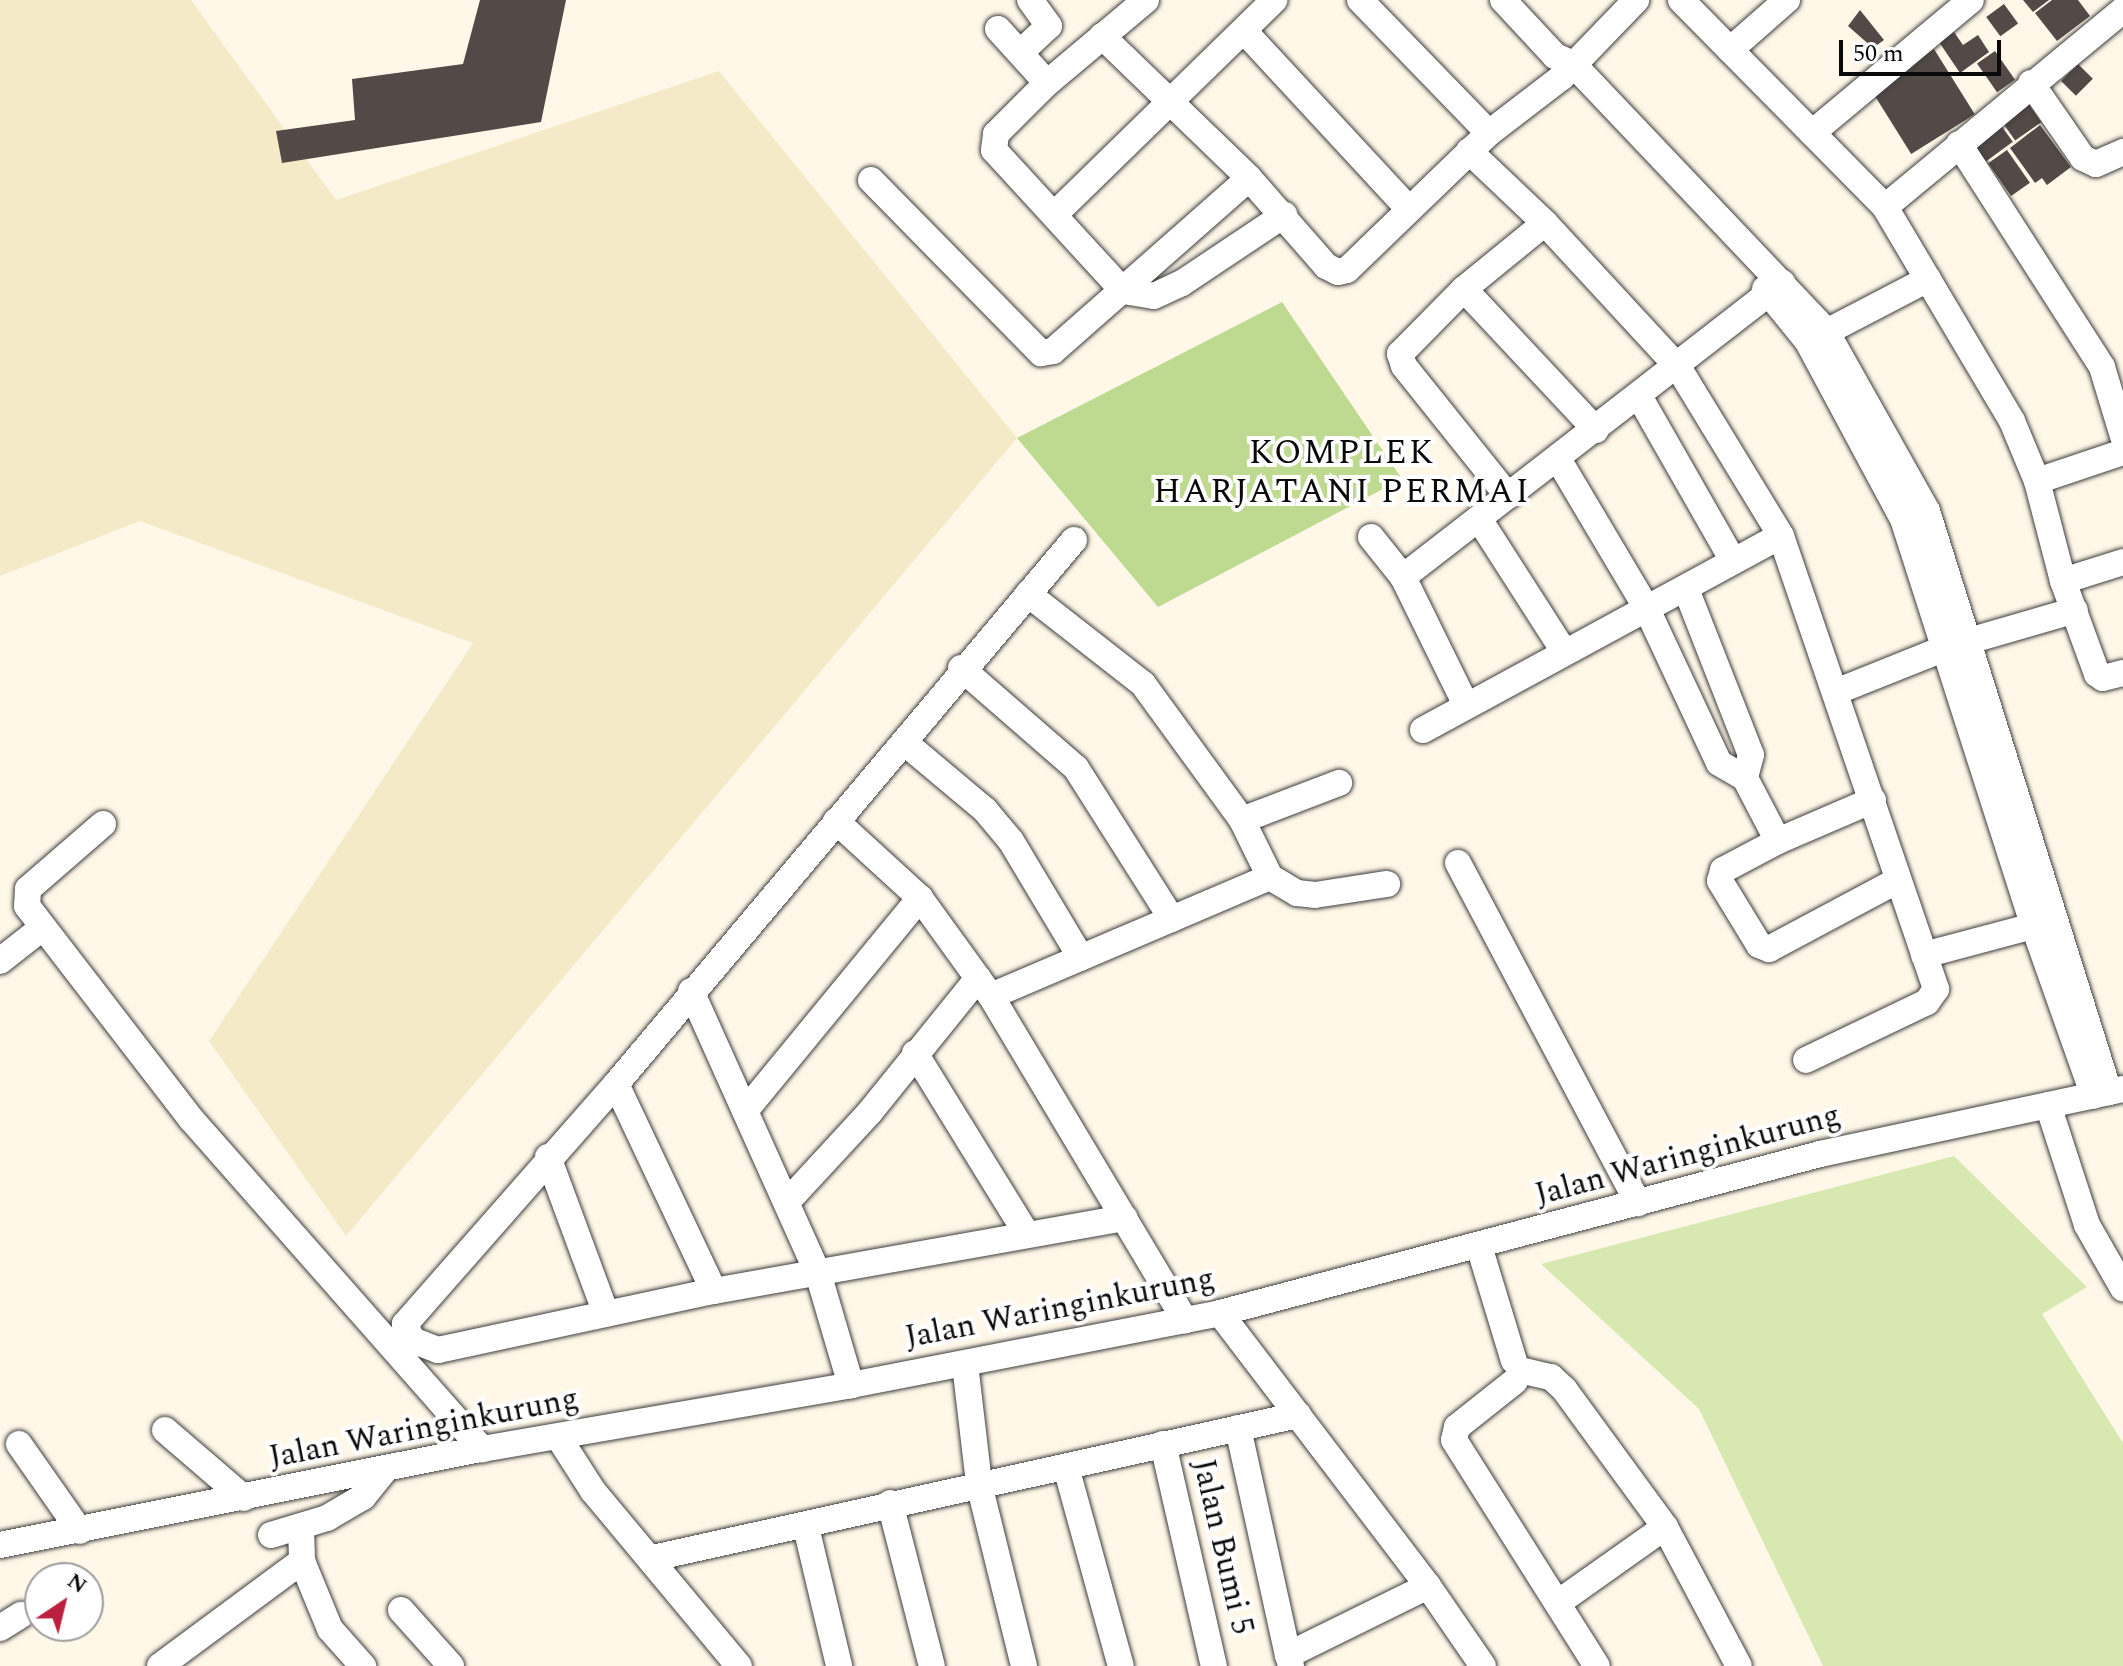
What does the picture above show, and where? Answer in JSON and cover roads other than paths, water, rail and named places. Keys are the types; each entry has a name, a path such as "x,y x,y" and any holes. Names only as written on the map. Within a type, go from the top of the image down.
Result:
{"street":[{"path":"1021,52 1049,26 1030,0"},
{"path":"1146,0 1047,83 992,142 994,150 1056,213 1123,291 1154,296 1182,283 1284,215"},
{"path":"1056,213 1245,32 1274,0"},
{"path":"1360,0 1489,133"},
{"path":"1503,0 1817,336 1927,511 1957,644 2044,924 2109,1092"},
{"path":"1102,36 1249,178 1326,266 1338,272 1347,270 1469,151 1636,0"},
{"path":"1681,0 1885,207 2012,421 2037,481 2063,581 2097,674 2103,678 2123,673"},
{"path":"1730,50 1787,0"},
{"path":"1812,133 1971,0"},
{"path":"1885,207 2031,83 2123,10"},
{"path":"998,29 1047,83"},
{"path":"1245,32 1408,208"},
{"path":"2031,83 2083,158 2096,164 2123,152"},
{"path":"1959,144 2102,367 2123,436"},
{"path":"1469,151 1545,223 1678,367 1781,536 1838,691 1936,989 1934,997 1806,1060"},
{"path":"871,180 1041,353 1053,351 1249,178"},
{"path":"1508,496 1404,366 1400,354 1464,289 1545,223"},
{"path":"1817,336 1928,279"},
{"path":"1464,289 1596,430"},
{"path":"1403,577 1776,289"},
{"path":"1639,396 1733,561"},
{"path":"2037,481 2123,452"},
{"path":"1558,459 1646,607 1719,763 1745,778 1778,841"},
{"path":"1479,519 1563,650"},
{"path":"1423,730 1465,703 1686,589 1781,536"},
{"path":"1371,537 1403,577 1465,703"},
{"path":"1074,540 961,668 904,742 691,991 616,1084 548,1157 405,1324 408,1332 422,1345 438,1350 714,1291 1125,1218"},
{"path":"2063,581 2123,562"},
{"path":"1686,589 1751,755 1745,778"},
{"path":"1028,594 1143,684 1242,820 1270,877 1297,893 1315,895 1387,884"},
{"path":"1838,691 1957,644 2075,610"},
{"path":"961,668 1076,768 1172,919"},
{"path":"904,742 985,810 1011,841 1081,958"},
{"path":"1242,820 1339,783"},
{"path":"1873,800 1778,841 1720,874 1764,949 1898,880"},
{"path":"836,821 920,898 984,987 1185,1320"},
{"path":"103,824 28,889 27,906 192,1120 482,1449"},
{"path":"1458,863 1638,1203"},
{"path":"787,1202 870,1112 915,1053 984,987 1081,958 1270,877"},
{"path":"745,1111 920,898"},
{"path":"1924,955 2044,924"},
{"path":"0,961 42,928"},
{"path":"691,991 818,1273 851,1385"},
{"path":"915,1053 1027,1234"},
{"path":"616,1084 714,1291"},
{"name":"Jalan Waringinkurung","path":"0,1545 383,1472 482,1449 559,1438 965,1364 1220,1313 1820,1154 2109,1092"},
{"path":"2048,1105 2087,1225 2123,1288"},
{"path":"548,1157 606,1314"},
{"path":"1479,1246 1518,1371"},
{"path":"1220,1313 1428,1586 1483,1666"},
{"path":"965,1364 979,1484 1024,1666"},
{"path":"1518,1371 1551,1377 1564,1389 1665,1527 1739,1666"},
{"path":"1518,1371 1457,1427 1454,1440 1597,1666"},
{"path":"653,1558 806,1527 890,1503 1298,1415"},
{"path":"1238,1428 1290,1660 1428,1586"},
{"path":"165,1430 244,1498"},
{"path":"559,1438 593,1491 653,1558 739,1666"},
{"path":"19,1444 80,1531"},
{"name":"Jalan Bumi 5","path":"1163,1444 1214,1666"},
{"path":"1066,1467 1121,1666"},
{"path":"271,1535 301,1529 363,1497 383,1472"},
{"path":"890,1503 932,1666"},
{"path":"806,1527 839,1666"},
{"path":"1559,1602 1665,1527"},
{"path":"301,1529 302,1561 330,1629 363,1666"},
{"path":"160,1666 302,1561"},
{"path":"401,1610 451,1666"}],"district":[{"name":"KOMPLEK HARJATANI PERMAI","path":"1342,472"}]}
